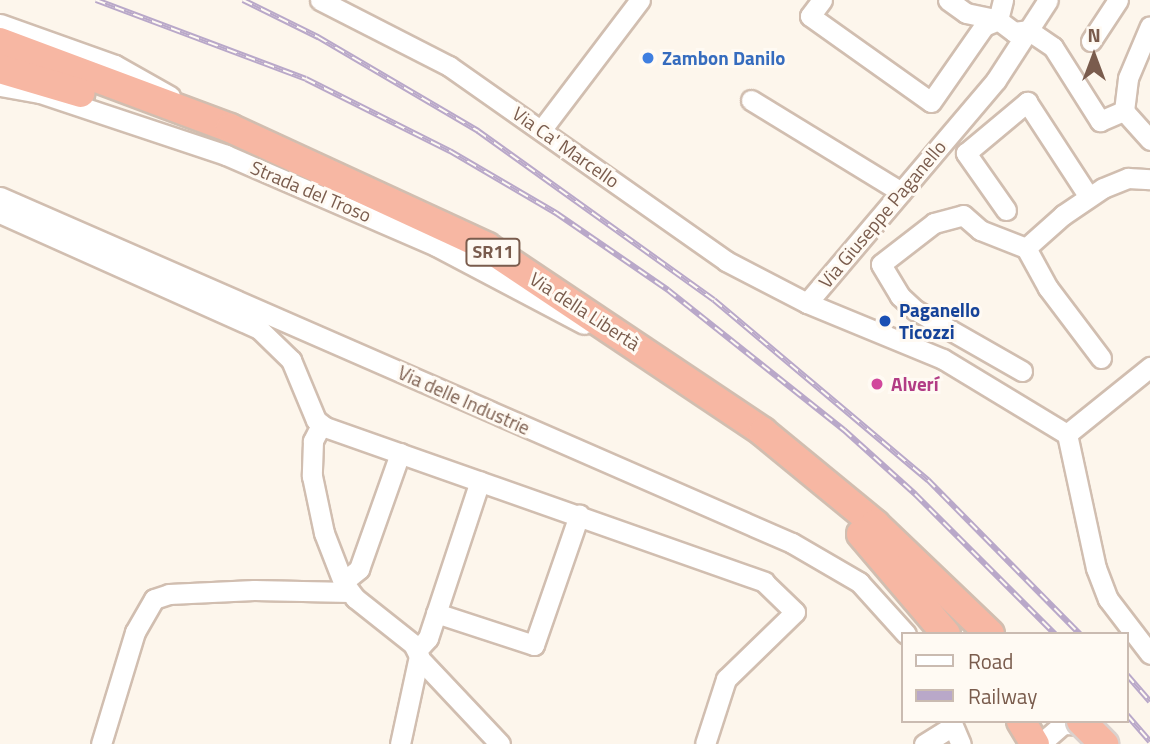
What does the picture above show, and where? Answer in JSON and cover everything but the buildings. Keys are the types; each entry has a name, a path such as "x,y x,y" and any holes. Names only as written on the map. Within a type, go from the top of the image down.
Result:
{"highway":[{"name":"Via della Libertà","path":"0,42 57,76 233,146 411,228 608,335 614,348 700,405 867,529"},
{"path":"0,69 57,76"},
{"name":"Via della Libertà","path":"57,76 193,114 313,163 486,247 731,408 916,575 987,632"},
{"path":"867,529 944,632"},
{"path":"867,529 937,569 1008,632"},
{"name":"Via della Libertà","path":"916,575 967,632"},
{"path":"1022,723 1038,744"},
{"path":"1065,723 1088,731"}],"street":[{"name":"Via Ca' Marcello","path":"320,0 449,66 726,261 807,303"},
{"path":"542,129 640,0"},
{"path":"822,0 810,16 931,102 984,26 998,20"},
{"path":"948,0 966,13 998,20 1014,32 1028,30 1053,47 1100,121 1124,111"},
{"path":"998,20 1003,0"},
{"name":"Via Giuseppe Paganello","path":"1048,0 996,80 807,303 943,359 1067,434"},
{"path":"1091,41 1118,0"},
{"path":"0,24 116,65 193,114"},
{"path":"1150,26 1128,78 1124,111 1150,140"},
{"path":"0,54 57,76"},
{"name":"Strada del Troso","path":"0,86 100,111 308,188 436,246 608,335"},
{"path":"751,100 901,192"},
{"path":"1006,210 966,153 1027,102 1089,197"},
{"path":"1026,248 1089,197 1128,178 1150,180"},
{"name":"Via delle Industrie","path":"0,197 792,543 859,582 904,632"},
{"path":"0,213 210,304 269,336 291,360 321,425 752,575 794,612 726,679 705,744"},
{"path":"1022,371 915,310 900,296 881,264 934,223 963,215 980,230 1026,248 1048,288 1101,358"},
{"path":"1150,367 1067,434 1096,568 1108,599 1150,654"},
{"path":"321,425 313,441 312,476 324,533 345,583 418,654 500,744"},
{"path":"101,744 135,632 154,599 176,594 318,588 345,583 359,569 400,453"},
{"path":"400,744 418,654 428,638 480,481"},
{"path":"436,613 534,645 579,515"},
{"path":"1038,744 1063,724 1088,731 1111,744"},
{"path":"924,744 955,730"}],"railway":[{"path":"96,0 306,79 450,151 556,213 668,290 844,430 915,494 1053,632"},
{"path":"243,0 318,37 478,131 714,300 928,480 1078,632"},
{"path":"1129,677 1150,701"},
{"path":"1129,717 1150,741"}],"place":[{"name":"Zambon Danilo","path":"648,58"},
{"name":"Paganello Ticozzi","path":"885,321"},
{"name":"Alverí","path":"877,384"}]}
